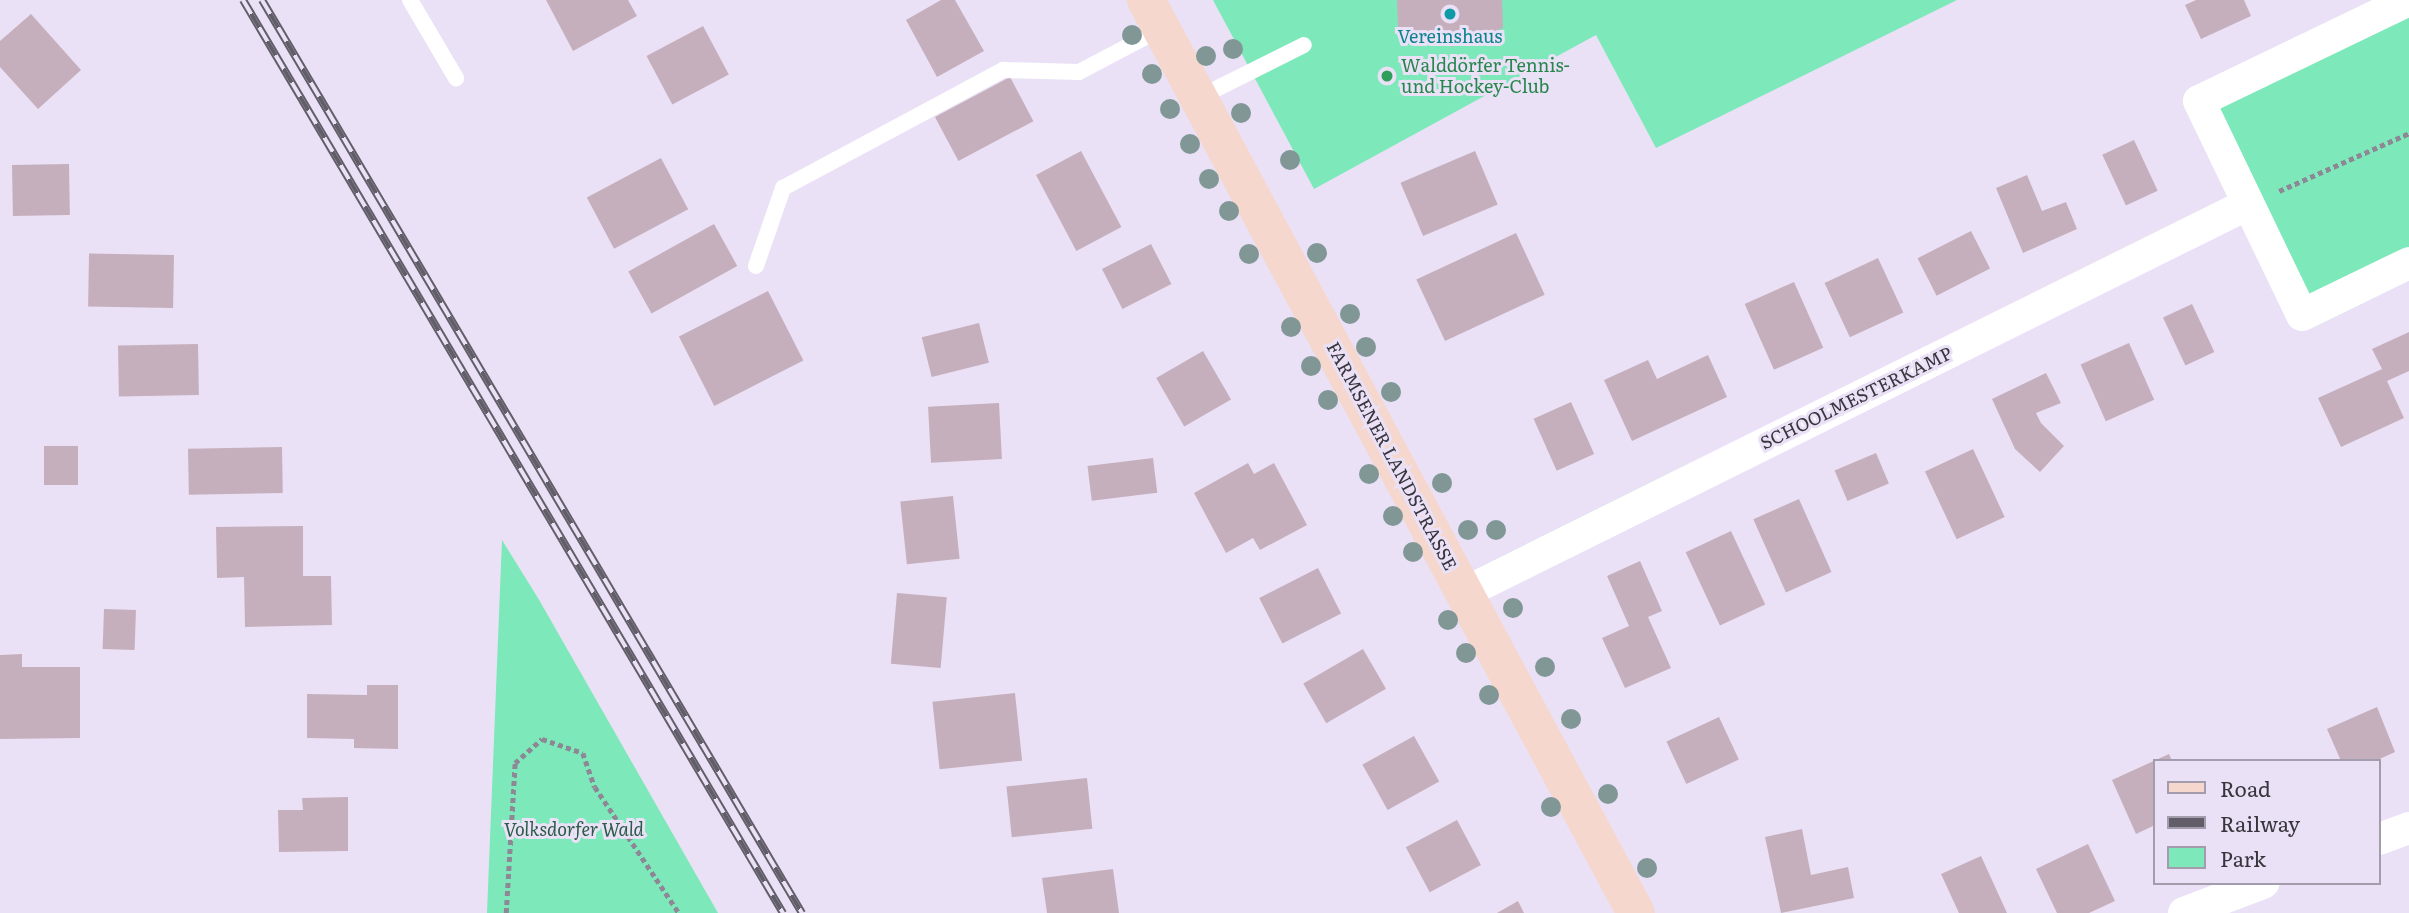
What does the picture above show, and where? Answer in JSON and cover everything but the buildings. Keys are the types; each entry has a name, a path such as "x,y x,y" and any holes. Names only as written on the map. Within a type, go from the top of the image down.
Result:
{"main road":[{"name":"FARMSENER LANDSTRASSE","path":"1154,15 1636,913"}],"street":[{"path":"2409,0 2199,101 2302,315 2409,263"},
{"name":"SCHOOLMESTERKAMP","path":"1464,593 2248,204"},
{"path":"2381,838 2409,828"},
{"path":"2184,913 2258,885"}],"lane":[{"path":"410,0 456,78"},
{"path":"756,265 783,188 1003,69 1079,72 1154,15"},
{"path":"1200,97 1304,45"}],"path":[{"path":"2248,204 2409,133"},
{"path":"506,913 515,763 542,739 583,753 595,787 679,913"}],"green space":[{"name":"Walddörfer Tennis- und Hockey-Club","path":"1213,0 1957,0 1656,148 1596,35 1314,189"},
{"path":"2409,8 2409,256 2306,306 2209,105"},
{"name":"Volksdorfer Wald","path":"502,540 538,598 718,913 487,913"}],"railway":[{"path":"243,0 783,913"},
{"path":"262,0 802,913"}],"place":[{"name":"Vereinshaus","path":"1450,14"},
{"name":"Walddörfer Tennis- und Hockey-Club","path":"1387,76"}]}
